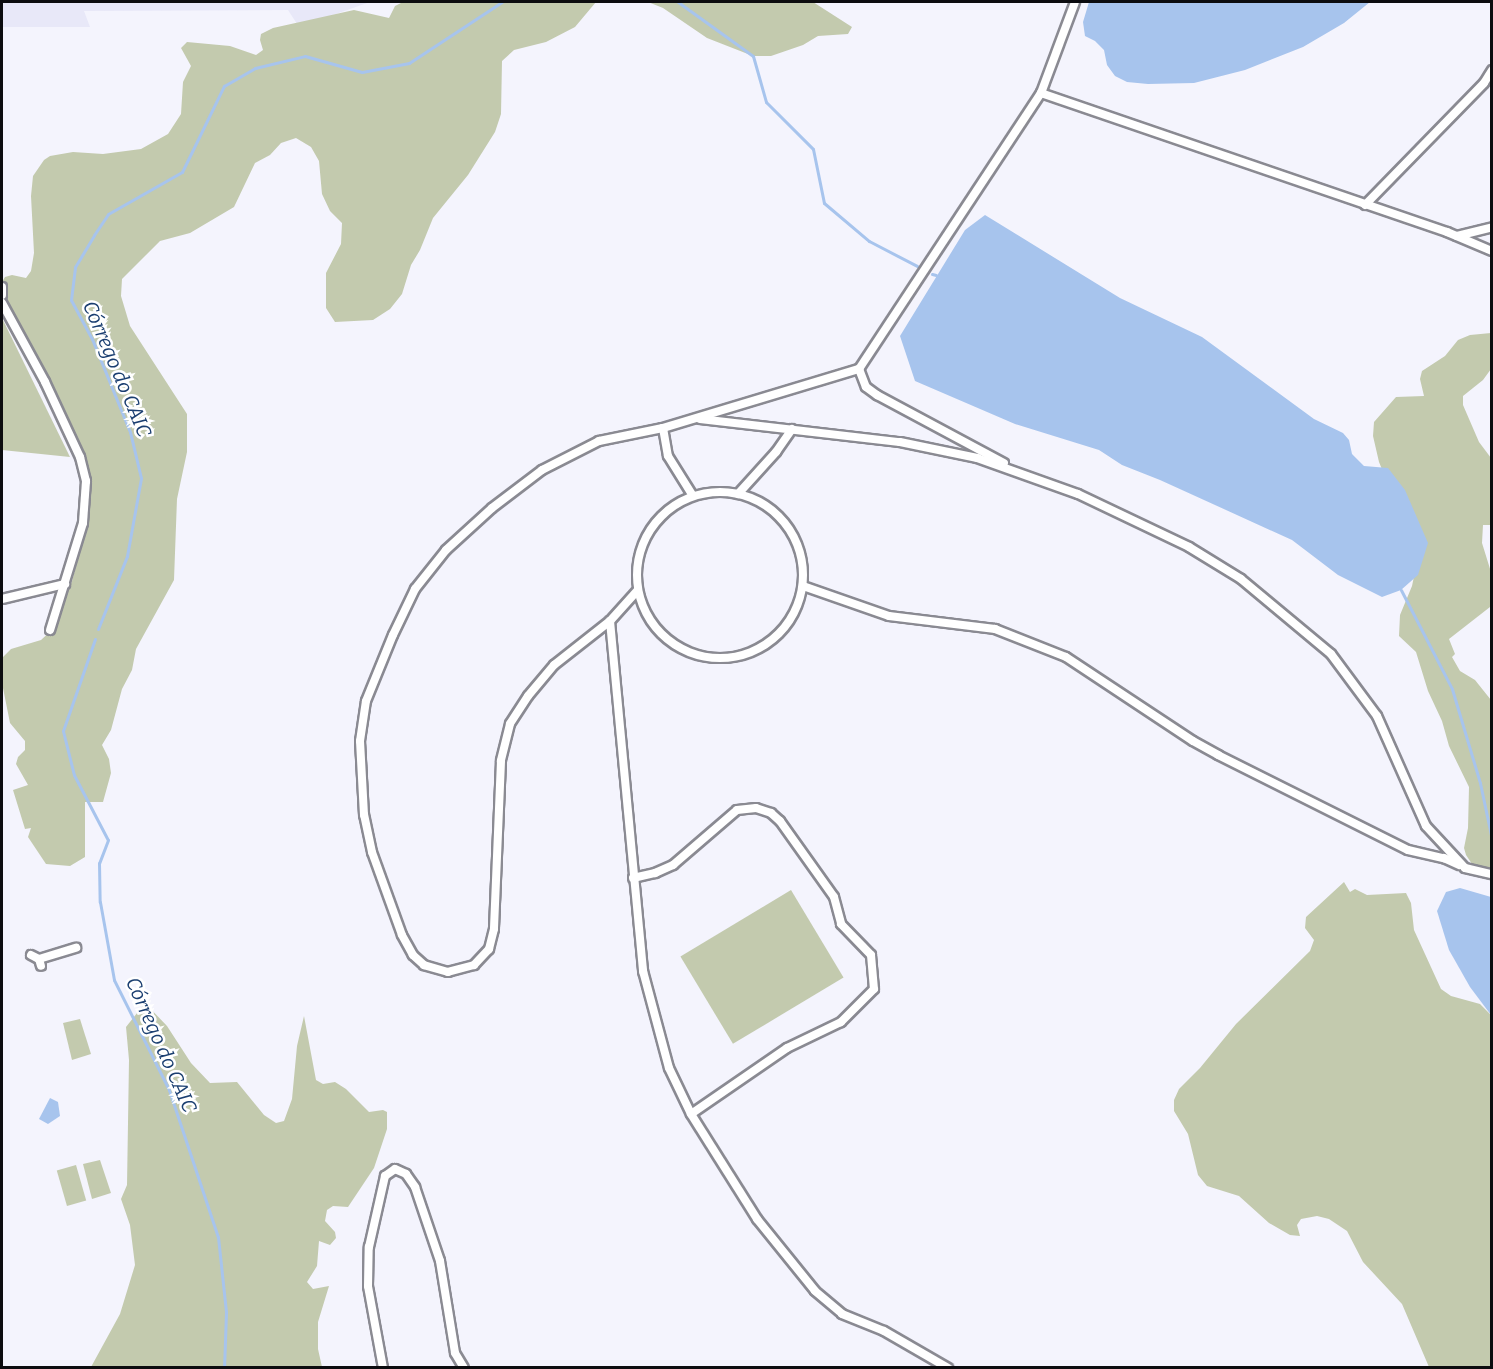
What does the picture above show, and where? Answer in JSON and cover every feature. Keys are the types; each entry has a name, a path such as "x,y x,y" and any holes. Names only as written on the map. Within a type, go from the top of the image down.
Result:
{"street":[{"path":"638,591 610,621 554,665 528,696 510,724 501,761 494,929 489,949 474,965 448,972 424,965 413,955 392,914 372,852 364,815 360,741 366,701 393,635 422,581 446,550 492,508 542,470 599,441 663,428 859,369 1041,93 1075,2"},
{"path":"1365,205 1484,83 1491,70"},
{"path":"1041,93 1491,250"},
{"path":"1456,236 1491,226"},
{"path":"2,287 2,295"},
{"path":"2,303 45,382 84,470 86,492 83,523 50,630"},
{"path":"859,369 866,387 877,395 1025,475"},
{"path":"696,418 900,442 976,458 1116,510 1189,547 1241,579 1331,654 1377,716 1426,826 1465,868"},
{"path":"663,428 668,456 693,496"},
{"path":"738,494 776,452 792,429"},
{"path":"715,492 738,494 761,502 785,524 794,538 802,561 802,586 795,611 780,632 760,648 735,657 709,658 684,650 670,641 646,615 638,591 636,567 642,544 654,523 672,507 693,496 715,492"},
{"path":"2,599 65,584"},
{"path":"802,586 889,616 995,629 1066,657 1218,755 1408,850 1427,853 1465,868 1491,874"},
{"path":"610,621 643,971 669,1068 691,1114 757,1219 815,1291 842,1314 884,1331 948,1368"},
{"path":"633,878 673,865 737,810 756,808 771,813 796,842 834,897 841,924 871,956 874,989 841,1022 787,1048 691,1114"},
{"path":"1427,853 1437,840"},
{"path":"37,960 75,948"},
{"path":"383,1368 368,1286 369,1246 385,1176 395,1169 406,1174 415,1187 436,1251 455,1353 464,1368"}],"shaded area":[{"path":"2,2 370,2 299,27 288,10 84,11 90,27 2,27"}],"green space":[{"path":"403,2 596,2 575,27 546,42 514,50 502,61 501,114 495,132 468,175 433,218 411,265 402,294 390,309 373,320 335,322 326,308 326,273 341,244 342,223 330,211 322,194 319,161 311,147 296,138 281,143 270,155 255,163 234,207 190,233 160,241 122,279 121,296 130,326 187,414 187,452 177,499 174,580 136,649 132,670 122,689 111,730 102,745 109,759 111,773 103,802 85,802 85,857 70,866 46,864 28,837 31,828 25,829 13,790 28,785 16,764 18,757 25,750 25,741 10,723 2,683 2,658 11,649 41,640 53,629 72,581 86,529 89,495 84,473 68,443 48,376 27,349 18,323 2,299 2,282 5,277 12,275 26,278 31,271 34,253 31,196 33,176 44,160 50,156 73,152 103,154 141,149 168,134 181,114 183,82 191,66 181,48 187,42 230,46 256,55 263,50 261,34 273,28 354,10 389,18 395,6"},
{"path":"648,2 813,2 852,27 848,34 818,36 803,45 771,56 753,56 707,38 663,8"},
{"path":"2,318 70,457 2,450"},
{"path":"1491,333 1491,369 1483,380 1463,396 1463,405 1479,442 1491,458 1491,525 1483,525 1482,543 1491,572 1490,607 1449,639 1455,654 1452,657 1460,671 1475,680 1491,700 1491,872 1472,864 1466,855 1464,848 1468,828 1469,787 1449,746 1416,652 1399,636 1400,615 1412,586 1418,557 1379,462 1373,436 1374,422 1396,397 1424,396 1420,379 1422,371 1445,356 1458,340 1470,335"},
{"path":"1344,882 1350,892 1355,889 1367,895 1406,893 1411,903 1414,930 1441,989 1451,996 1480,1004 1491,1015 1491,1367 1429,1367 1402,1304 1363,1262 1347,1231 1329,1219 1317,1216 1301,1219 1297,1225 1300,1236 1290,1235 1269,1223 1239,1196 1207,1186 1198,1175 1188,1134 1174,1111 1174,1100 1179,1089 1200,1068 1236,1024 1310,951 1314,940 1305,928 1306,917"},
{"path":"791,890 844,977 733,1044 680,956"},
{"path":"145,1003 167,1026 191,1063 210,1083 237,1082 264,1115 276,1123 284,1121 292,1099 297,1046 304,1016 316,1080 323,1084 335,1082 346,1089 369,1112 383,1110 387,1112 387,1129 374,1168 348,1207 333,1206 327,1210 325,1221 335,1232 336,1238 330,1245 319,1241 317,1266 307,1282 313,1289 329,1286 318,1322 318,1349 322,1367 91,1367 120,1314 135,1265 130,1225 121,1199 127,1185 129,1060 126,1027"},
{"path":"80,1019 91,1054 72,1060 63,1023"},
{"path":"100,1160 111,1193 92,1199 83,1164"},
{"path":"76,1165 86,1201 67,1206 57,1171"}],"water":[{"path":"1089,2 1370,2 1344,23 1303,47 1245,70 1194,83 1148,84 1127,82 1115,76 1107,65 1104,50 1095,41 1085,36 1083,22"},
{"path":"985,215 1120,298 1202,337 1314,419 1343,433 1349,440 1352,454 1364,466 1388,468 1405,490 1428,543 1418,575 1401,590 1382,597 1338,575 1292,540 1122,465 1099,450 1015,424 915,381 900,336 965,230"},
{"path":"1460,888 1491,897 1491,1015 1470,987 1449,950 1437,911 1446,892"},
{"path":"50,1098 58,1102 60,1116 48,1124 39,1119"}],"waterway":[{"name":"Córrego do CAIC","path":"98,629 127,556 141,478 130,432 92,339 71,300 75,267 94,235 108,214 182,172 224,86 255,68 305,56 362,72 409,63 502,2"},
{"path":"678,2 753,56 766,102 813,149 824,203 869,241 917,266"},
{"path":"932,274 936,275"},
{"path":"1401,590 1452,689 1480,783 1492,840"},
{"name":"Córrego do CAIC","path":"95,639 63,731 74,775 108,840 99,863 100,902 114,980 169,1090 218,1237 226,1312 224,1368"}]}
